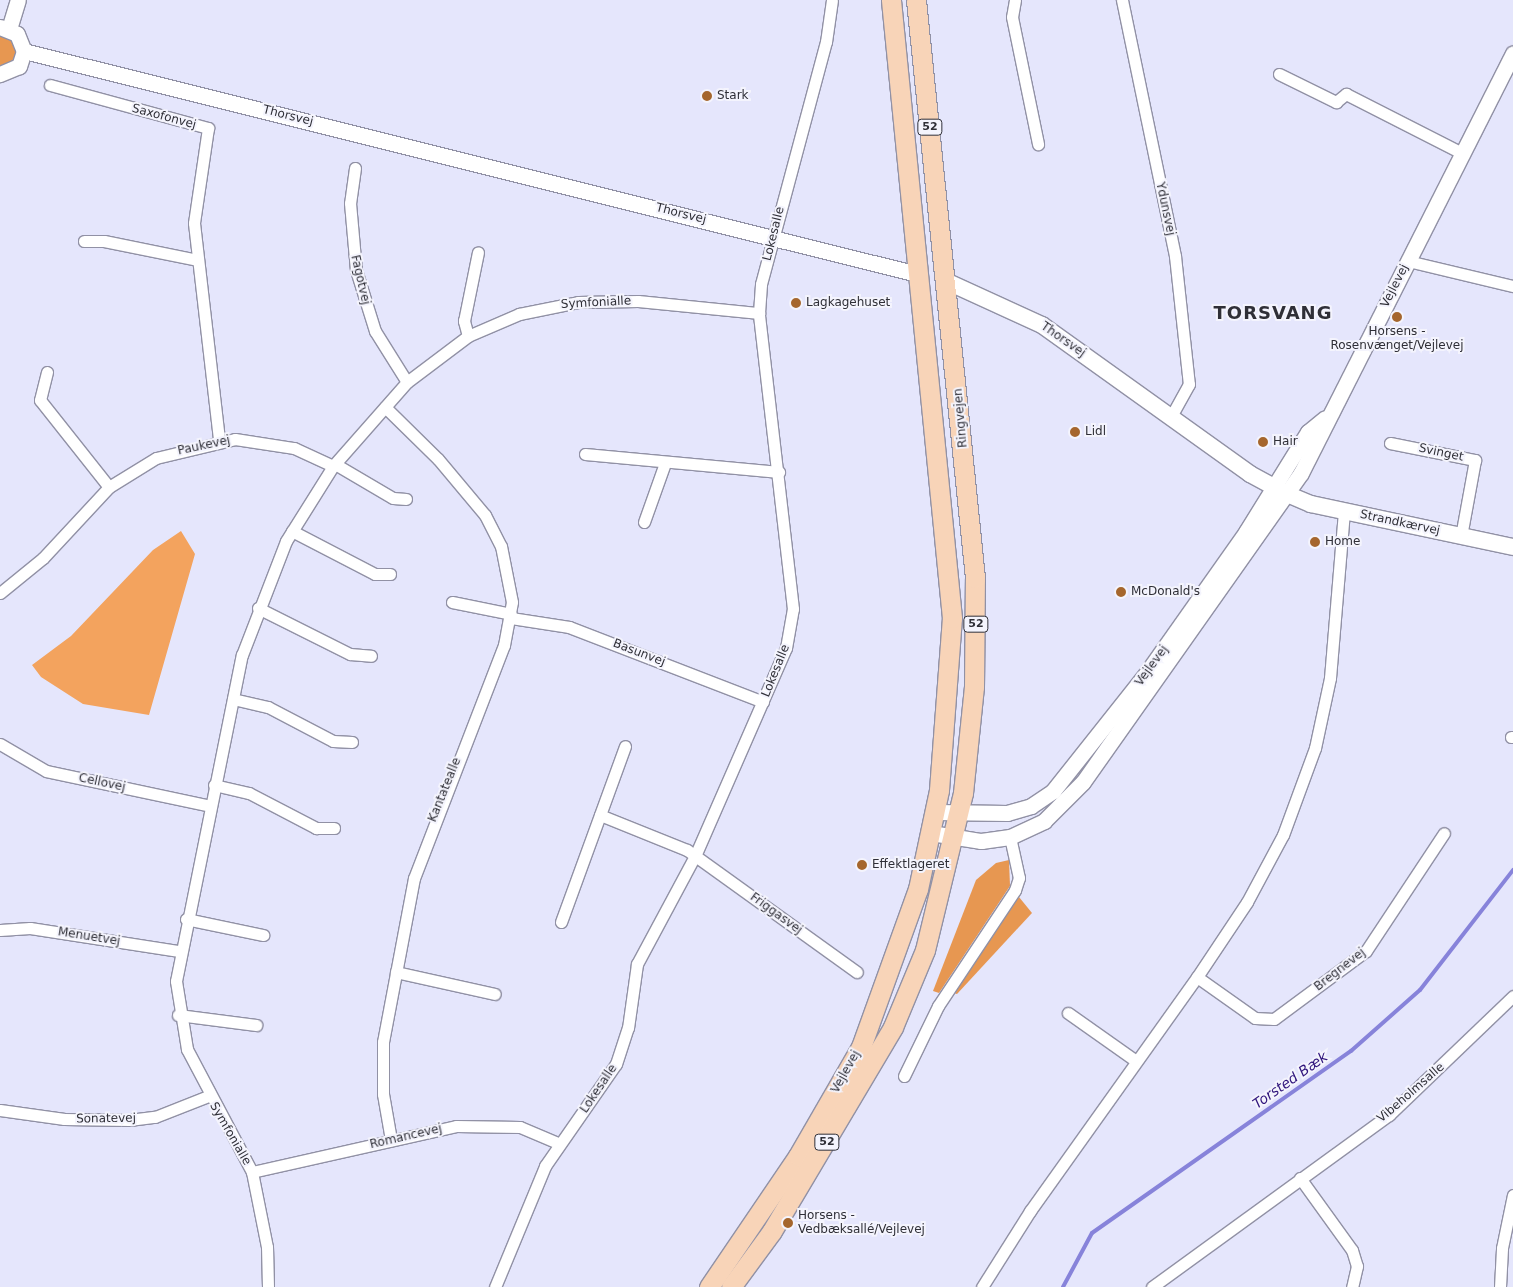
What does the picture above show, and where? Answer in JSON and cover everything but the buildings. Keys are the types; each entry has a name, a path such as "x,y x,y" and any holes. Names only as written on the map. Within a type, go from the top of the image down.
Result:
{"main road":[{"name":"Ringvejen","path":"891,0 918,274 945,511 952,618 946,732 935,812"},
{"name":"Ringvejen","path":"916,0 948,282 975,578 974,687 960,813 955,837"},
{"name":"Thorsvej","path":"918,274 948,282 1042,325 1281,491"},
{"name":"Strandkærvej","path":"1281,491 1344,511 1513,547"},
{"name":"Vejlevej","path":"709,1287 798,1156 861,1047 900,950 935,812"},
{"name":"Vejlevej","path":"731,1287 796,1193 893,1026 925,950 955,837"}],"street":[{"path":"0,74 19,66 24,51 20,38 4,28 18,0"},
{"name":"Lokesalle","path":"494,1287 545,1166 616,1064 628,1028 637,964 695,856 786,648 792,610 779,472 759,313 772,238 826,42 832,0"},
{"path":"1015,0 1012,17 1038,144"},
{"name":"Ydunsvej","path":"1122,0 1175,256 1189,384 1171,416"},
{"name":"Thorsvej","path":"24,51 918,274"},
{"name":"Vejlevej","path":"935,812 1018,811 1031,806 1064,780 1319,440 1325,418 1512,57"},
{"path":"1280,74 1336,102 1346,94 1462,153"},
{"name":"Saxofonvej","path":"50,85 208,128 194,206 197,260 219,440"},
{"name":"Fagotvej","path":"355,168 350,203 356,270 375,332 407,382"},
{"path":"84,241 104,240 197,260"},
{"path":"468,336 464,321 478,252"},
{"path":"1408,261 1513,286"},
{"name":"Symfonialle","path":"268,1287 267,1247 252,1172 208,1096 187,1049 178,1015 179,951 233,699 258,608 292,531 334,465 407,382 468,336 519,314 578,302 638,301 715,312 759,313"},
{"path":"46,372 40,400 109,487"},
{"name":"Kantatealle","path":"385,407 438,459 494,529 510,577 511,616 420,855 385,1023 382,1067 391,1140"},
{"name":"Paukevej","path":"0,593 43,558 109,487 156,458 219,440 281,445 334,465"},
{"name":"Svinget","path":"1390,443 1475,460 1461,536"},
{"path":"585,454 665,463 779,472"},
{"path":"644,522 665,463"},
{"path":"334,465 392,498 406,499"},
{"name":"Vejlevej","path":"930,833 981,841 1010,837 1044,821 1083,782 1281,491"},
{"path":"982,1287 1247,902 1283,834 1315,748 1336,638 1344,511"},
{"path":"292,531 375,574 390,574"},
{"path":"452,602 511,616"},
{"path":"258,608 350,654 371,656"},
{"name":"Basunvej","path":"511,616 569,627 763,702"},
{"path":"233,699 268,707 333,741 352,742"},
{"name":"Cellovej","path":"0,744 46,771 210,806"},
{"path":"560,922 625,746"},
{"path":"214,785 249,793 316,828 334,828"},
{"path":"600,814 695,856"},
{"name":"Bregnevej","path":"1197,977 1255,1018 1274,1019 1366,951 1444,833"},
{"path":"904,1076 938,1006 1015,890 1019,878 1010,837"},
{"name":"Friggasvej","path":"695,856 857,972"},
{"path":"186,919 263,935"},
{"name":"Menuetvej","path":"0,930 30,928 179,951"},
{"path":"396,972 495,994"},
{"name":"Vibeholmsalle","path":"1152,1287 1389,1115 1513,996"},
{"path":"1068,1012 1136,1061"},
{"path":"178,1015 256,1026"},
{"name":"Sonatevej","path":"0,1110 64,1119 129,1120 174,1112 208,1096"},
{"name":"Romancevej","path":"252,1172 391,1140 480,1124 520,1127 560,1144"},
{"path":"1300,1178 1352,1250 1356,1266 1352,1287"},
{"path":"1500,1287 1502,1248 1513,1195"}],"shaded area":[{"path":"0,33 15,43 16,54 11,63 0,66"},
{"path":"181,531 195,554 149,715 83,704 41,677 32,665 71,636 153,550"},
{"path":"1009,860 1010,886 939,993 933,991 976,880 996,863"},
{"path":"1019,897 1032,913 957,994 950,992"}],"waterway":[{"name":"Torsted Bæk","path":"1063,1287 1092,1233 1351,1051 1420,990 1513,870"}],"place":[{"name":"Stark","path":"707,96"},
{"name":"Lagkagehuset","path":"796,303"},
{"name":"Horsens - Rosenvænget/Vejlevej","path":"1397,317"},
{"name":"Lidl","path":"1075,432"},
{"name":"Hair","path":"1263,442"},
{"name":"Home","path":"1315,542"},
{"name":"McDonald's","path":"1121,592"},
{"name":"Effektlageret","path":"862,865"},
{"name":"Horsens - Vedbæksallé/Vejlevej","path":"788,1223"}],"district":[{"name":"TORSVANG","path":"1273,313"}]}
